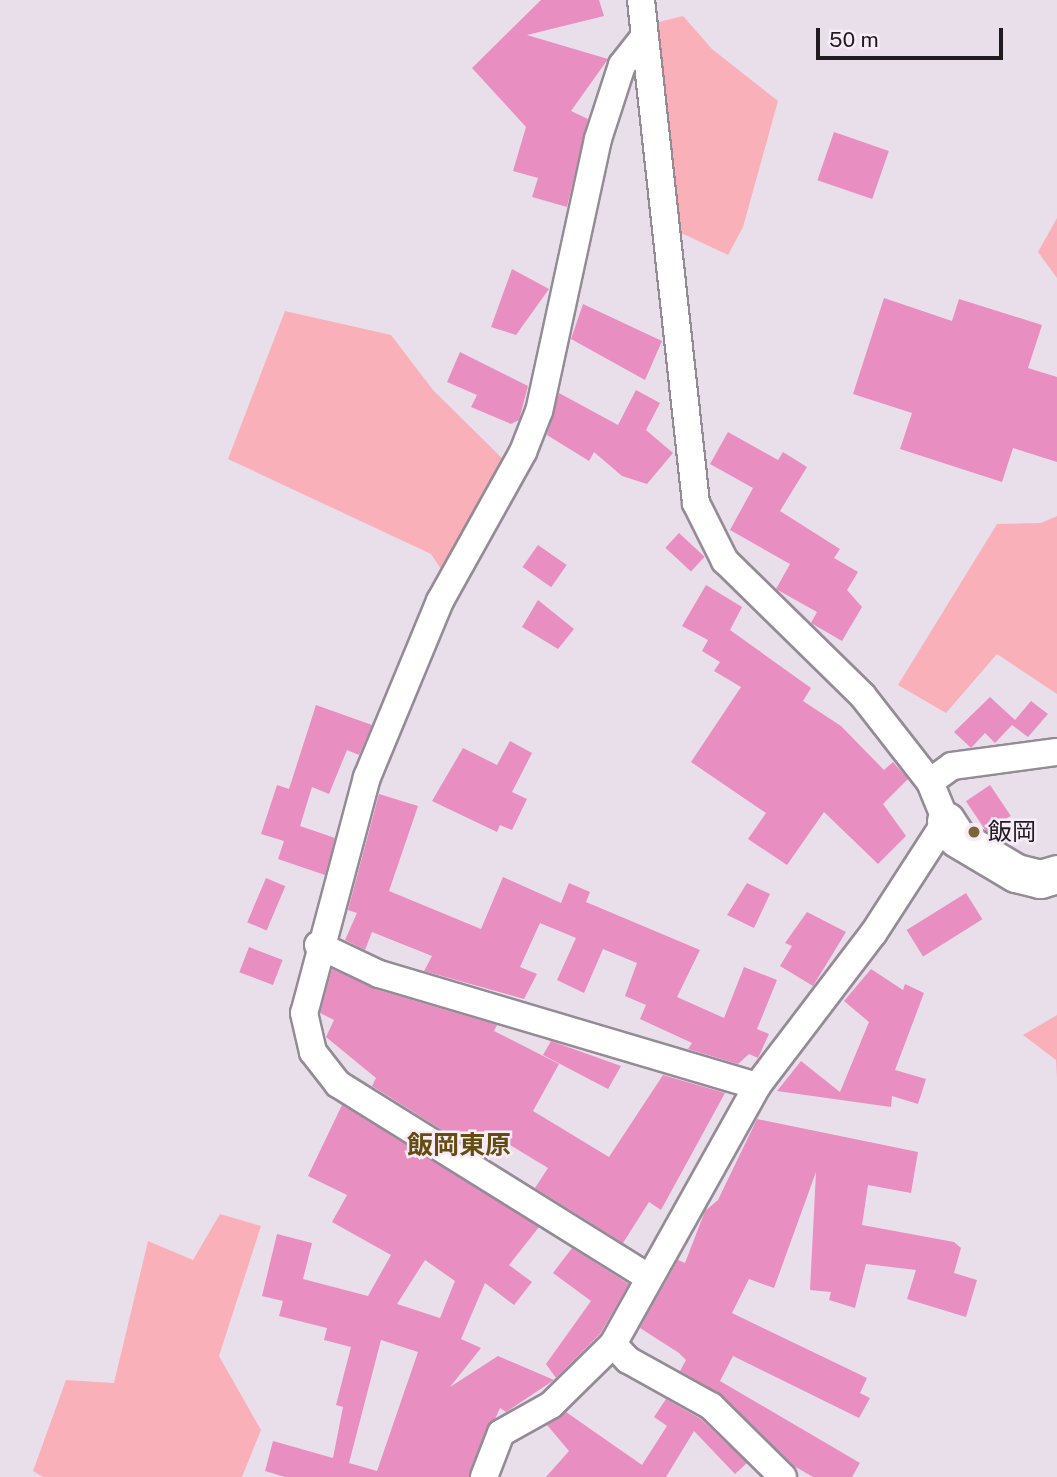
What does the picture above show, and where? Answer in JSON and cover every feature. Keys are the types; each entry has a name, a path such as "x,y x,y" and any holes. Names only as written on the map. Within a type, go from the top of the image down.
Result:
{"street":[{"path":"640,0 696,503 724,561 862,695 930,782 946,821 957,838 1016,873 1041,879 1057,874"},
{"path":"644,37 622,65 598,139 539,411 523,452 440,601 367,777 318,945 304,1026 313,1052 338,1084 647,1276"},
{"path":"930,782 952,766 1057,752"},
{"path":"484,1477 501,1433 551,1405 613,1344 647,1276 757,1086 880,924 946,821"},
{"path":"318,945 379,974 757,1086"},
{"path":"613,1344 628,1360 710,1406 783,1477"}],"shaded area":[{"path":"683,16 712,49 778,101 743,227 728,255 677,231 655,23"},
{"path":"1057,218 1057,278 1038,252"},
{"path":"285,311 391,335 433,390 507,463 445,575 431,554 228,459"},
{"path":"1057,516 1057,694 997,654 946,713 898,685 997,524 1041,523"},
{"path":"1057,1015 1057,1078 1056,1060 1023,1035"},
{"path":"220,1214 261,1226 219,1356 261,1430 242,1477 43,1477 33,1471 66,1380 114,1383 148,1241 193,1260"}],"building":[{"path":"541,0 599,0 604,16 527,35 608,59 571,111 588,119 567,207 532,197 538,178 513,171 526,127 472,68"},
{"path":"834,132 889,151 872,199 817,180"},
{"path":"512,269 549,289 516,335 491,327"},
{"path":"884,298 952,321 959,299 1042,325 1028,368 1057,377 1057,462 1013,448 1002,482 900,449 912,413 853,394"},
{"path":"583,304 662,341 645,380 571,339"},
{"path":"460,352 528,386 519,420 511,424 471,407 477,395 447,382"},
{"path":"636,390 660,403 646,430 673,453 647,484 622,476 594,452 589,461 547,435 559,393 618,425"},
{"path":"728,432 778,460 783,452 807,467 780,511 840,549 834,558 858,572 847,590 862,607 842,641 811,623 817,612 776,589 790,564 730,530 753,488 710,464"},
{"path":"679,533 705,557 691,571 665,548"},
{"path":"538,545 567,565 551,587 523,567"},
{"path":"706,585 742,607 730,630 811,688 803,701 841,726 884,770 893,762 908,779 883,804 906,836 878,864 824,812 787,865 748,839 766,813 691,762 741,687 714,671 720,662 702,651 708,640 682,626"},
{"path":"538,600 574,629 558,649 522,627"},
{"path":"990,697 1015,720 1031,701 1048,714 1028,737 1012,725 995,743 985,733 971,748 954,732"},
{"path":"316,705 372,725 359,755 347,750 329,794 312,787 300,826 335,838 325,875 278,859 284,841 261,834 277,785 289,789"},
{"path":"510,741 532,753 512,792 527,799 512,830 500,825 497,832 432,801 463,748 497,765"},
{"path":"990,785 1011,816 987,832 966,801"},
{"path":"379,794 418,806 389,891 481,929 503,877 561,903 569,883 590,892 586,902 700,950 677,997 724,1018 744,967 777,980 757,1029 769,1034 758,1058 749,1054 738,1064 688,1049 692,1043 640,1019 646,1005 625,996 637,963 603,949 584,993 557,980 576,938 540,923 520,967 537,974 524,999 424,971 432,956 372,932 365,950 345,940 357,913 348,910"},
{"path":"266,878 285,886 267,930 247,922"},
{"path":"747,883 770,894 754,928 727,915"},
{"path":"966,893 982,919 923,956 907,930"},
{"path":"807,912 846,932 813,986 780,966 792,946 785,943"},
{"path":"249,947 283,960 273,985 239,972"},
{"path":"332,969 375,989 497,1025 494,1031 559,1064 533,1111 609,1157 663,1075 725,1093 661,1210 649,1202 623,1243 535,1188 548,1168 485,1130 474,1150 372,1086 376,1078 326,1037 334,1020 320,1013"},
{"path":"871,969 903,990 905,984 924,993 895,1070 926,1079 918,1104 892,1096 891,1107 777,1091 801,1061 840,1092 869,1022 844,1001"},
{"path":"551,1041 621,1066 608,1089 543,1055"},
{"path":"342,1105 539,1227 509,1265 532,1282 514,1305 485,1283 461,1339 481,1348 450,1387 498,1356 554,1380 506,1412 500,1408 469,1477 285,1477 265,1471 273,1441 333,1458 343,1407 336,1405 351,1347 324,1340 327,1328 279,1316 283,1301 262,1296 277,1234 312,1243 303,1279 368,1296 391,1255 332,1222 347,1195 308,1176","holes":["425,1260 455,1281 440,1318 397,1304","381,1340 418,1352 377,1471 349,1463"]},
{"path":"757,1119 918,1152 911,1193 868,1185 862,1225 954,1242 961,1248 954,1273 977,1280 966,1317 907,1299 916,1270 866,1264 855,1308 829,1300 831,1292 810,1290 816,1172 774,1288 749,1279 732,1313 867,1378 860,1393 870,1398 859,1418 733,1356 720,1381 860,1463 852,1477 813,1477 794,1466 722,1395 680,1371 686,1360 679,1353 640,1328 678,1260 685,1263 705,1211 718,1200"},
{"path":"572,1248 629,1284 600,1334 556,1378 546,1364 591,1301 553,1273"},
{"path":"666,1399 701,1419 747,1463 735,1474 694,1431 666,1477 546,1477 569,1451 547,1425 566,1412 642,1465 667,1426 654,1417"}],"place":[{"name":"飯岡","path":"974,832"}],"district":[{"name":"飯岡東原","path":"459,1145"}]}
